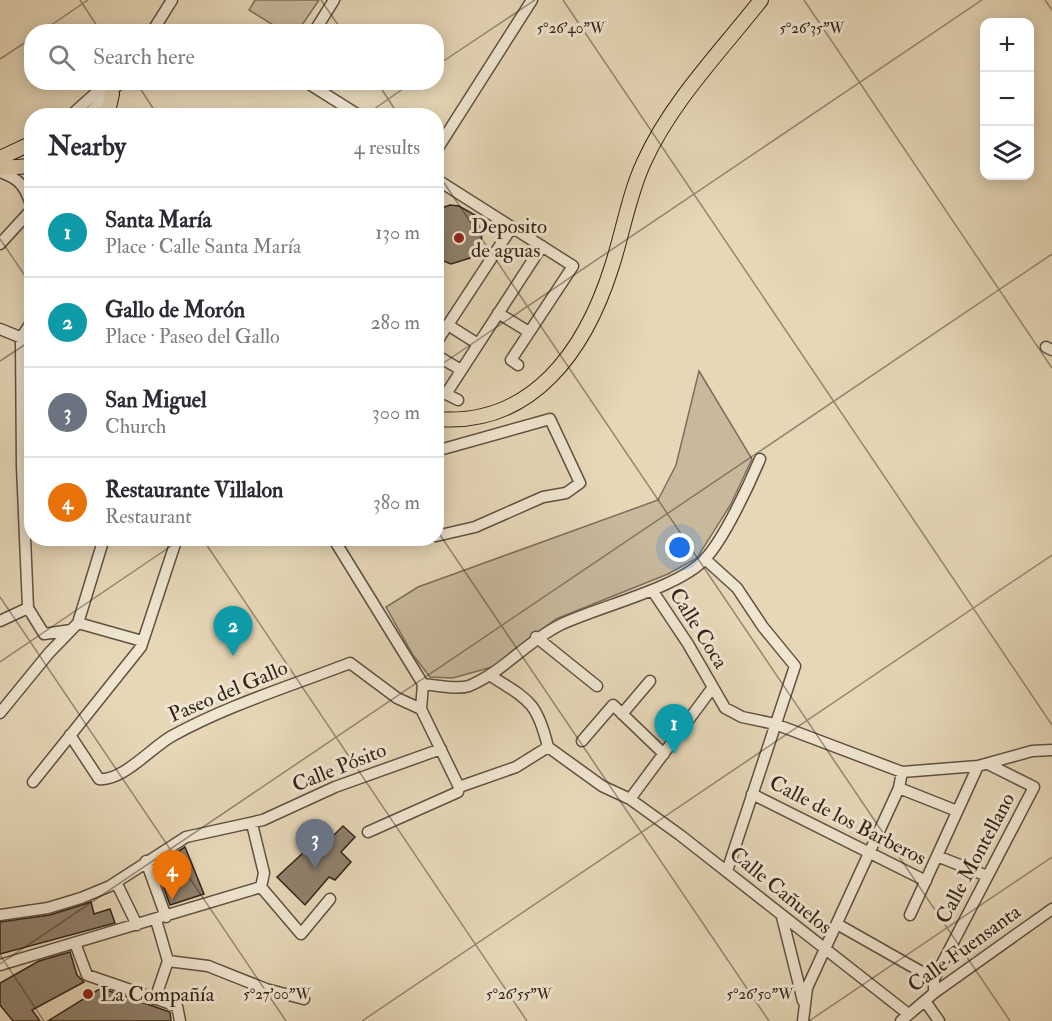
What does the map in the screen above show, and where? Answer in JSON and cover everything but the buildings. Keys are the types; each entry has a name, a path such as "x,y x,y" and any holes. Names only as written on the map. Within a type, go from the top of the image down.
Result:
{"main road":[{"path":"444,419 469,419 507,409 525,399 560,366 591,320 603,293 643,162 684,97 761,0"},
{"path":"108,108 110,90"},
{"path":"0,158 24,146"},
{"path":"0,170 24,167"}],"street":[{"path":"157,24 172,0"},
{"path":"319,24 334,0"},
{"path":"444,138 532,0"},
{"path":"81,108 107,90"},
{"path":"93,108 108,90"},
{"path":"319,90 347,108"},
{"path":"0,170 18,179 24,186"},
{"path":"444,184 573,266 511,360 518,365"},
{"path":"0,244 24,215"},
{"path":"444,331 512,227"},
{"path":"458,400 446,394 542,246"},
{"path":"498,313 529,332"},
{"path":"448,325 478,344"},
{"path":"0,329 24,339"},
{"path":"24,333 21,338 24,513"},
{"path":"444,360 460,370"},
{"path":"444,449 550,419 580,483 566,493 543,497 475,527 444,534"},
{"path":"423,684 465,687 491,676 537,637 587,613 652,590 678,578 705,560 746,494 760,459"},
{"path":"25,546 28,608 44,634 75,627 142,641"},
{"path":"0,713 49,653 75,627 101,546"},
{"path":"33,782 142,641 174,546"},
{"path":"338,546 423,684 421,709 459,787 458,792 368,832"},
{"path":"705,560 737,588 763,627 795,666 727,871"},
{"name":"Calle Coca","path":"652,590 725,708 742,717 775,724 902,772"},
{"path":"0,621 28,608"},
{"path":"537,637 597,686"},
{"name":"Paseo del Gallo","path":"70,735 99,779 107,780 180,732 220,713 350,663 397,698 421,709"},
{"path":"459,787 516,767 548,747 540,720 530,701 491,676"},
{"path":"622,714 650,681"},
{"path":"630,800 713,687"},
{"path":"582,741 613,705 664,754"},
{"name":"Calle Cañuelos","path":"548,747 602,786 630,800 727,871 904,1017"},
{"name":"Calle Pósito","path":"0,915 48,908 81,898 116,882 146,861 194,834 252,824 344,783 441,748"},
{"path":"803,1021 807,988 899,788 902,772 983,765 1032,751 1052,750"},
{"path":"910,915 957,811 983,765"},
{"name":"Calle Montellano","path":"934,979 1034,787 983,765"},
{"path":"899,788 957,811"},
{"name":"Calle de los Barberos","path":"752,794 926,880"},
{"path":"252,824 264,873 261,886"},
{"path":"937,856 987,876"},
{"path":"146,861 161,918 168,961 155,999"},
{"path":"116,882 137,925"},
{"path":"261,886 302,934 330,898"},
{"path":"0,965 261,886"},
{"name":"Calle Fuensanta","path":"904,1017 1052,909"},
{"path":"782,916 805,1007"},
{"path":"837,924 934,979 930,997 939,1021"},
{"path":"75,944 87,975 177,1006 180,1021"},
{"path":"168,961 208,966 266,989 304,999"}],"shaded area":[{"path":"255,0 319,0 303,24 272,24 249,10"},
{"path":"699,371 752,459 731,504 697,558 668,574 556,619 492,667 453,678 430,677 413,655 386,607 418,587 658,500 676,465"}],"place":[{"name":"Deposito de aguas","path":"459,238"},
{"name":"Gallo de Morón","path":"233,656"},
{"name":"Santa María","path":"674,754"},
{"name":"San Miguel","path":"315,869"},
{"name":"Restaurante Villalon","path":"172,900"},
{"name":"La Compañía","path":"88,994"}]}
